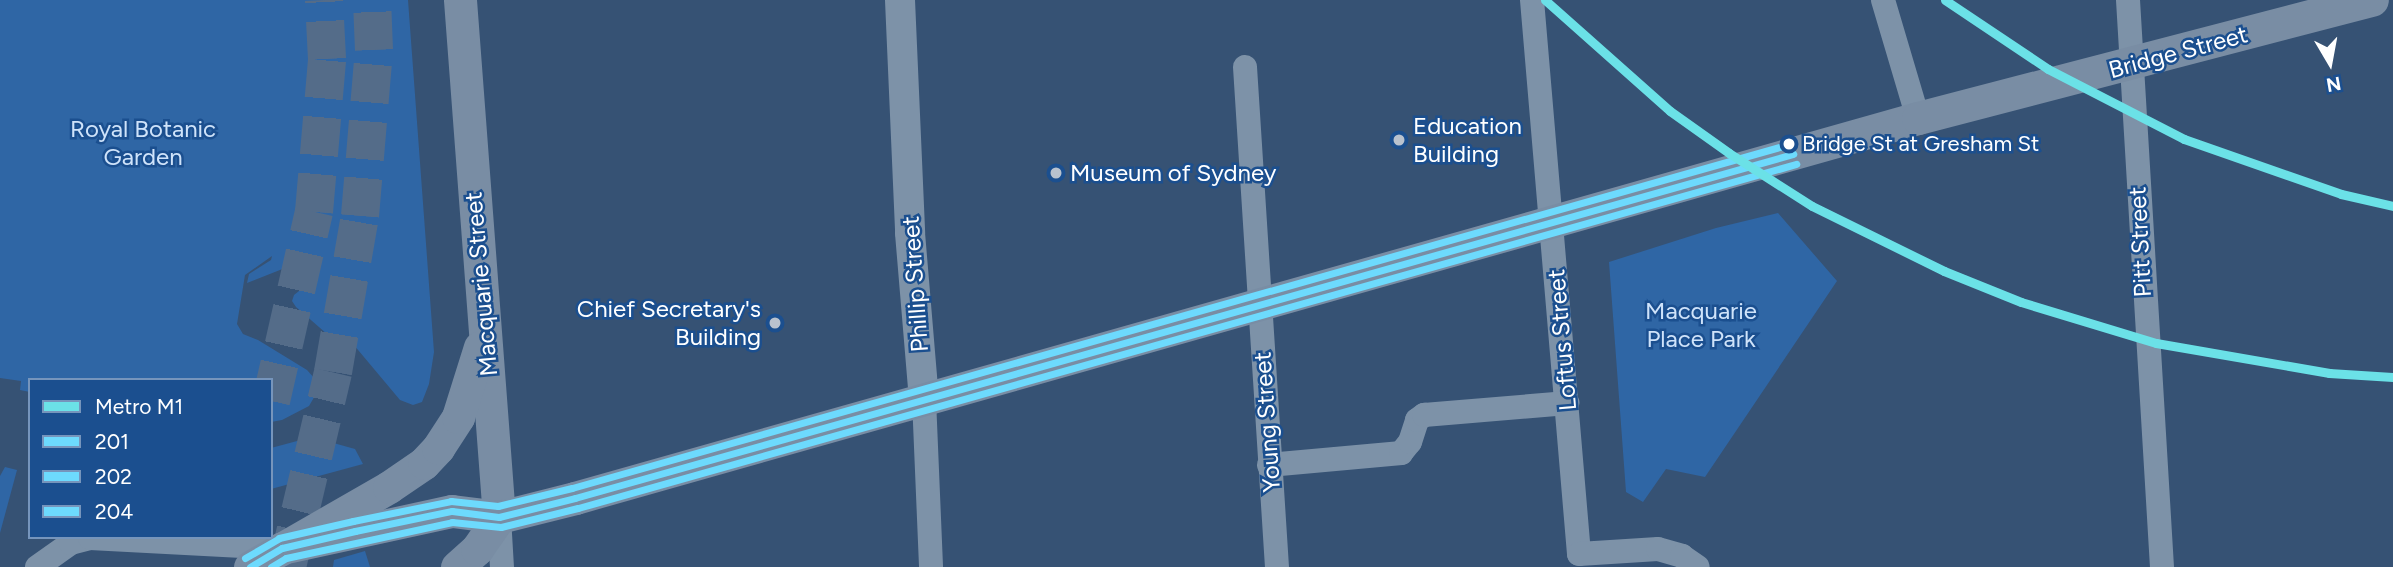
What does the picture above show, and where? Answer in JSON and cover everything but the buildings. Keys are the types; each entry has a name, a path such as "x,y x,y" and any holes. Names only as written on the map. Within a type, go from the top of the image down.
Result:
{"main road":[{"name":"Macquarie Street","path":"460,0 499,517"},
{"name":"Bridge Street","path":"294,558 452,510 499,517 1918,118 2131,65 2372,0"},
{"path":"250,567 294,558 409,475 438,448 450,431 465,399 485,329"},
{"path":"457,567 477,549 499,517"}],"street":[{"name":"Phillip Street","path":"900,0 910,233 923,399 931,567"},
{"name":"Loftus Street","path":"1532,0 1579,554 1658,549 1682,556 1698,567"},
{"path":"1883,0 1918,118"},
{"name":"Pitt Street","path":"2128,0 2162,567"},
{"name":"Young Street","path":"1245,67 1277,567"},
{"path":"1269,465 1401,453 1410,442 1417,420 1424,415 1567,403"},
{"name":"Macquarie Street","path":"499,517 502,567"},
{"path":"37,567 71,542 85,539"},
{"path":"100,539 294,558"}],"green space":[{"name":"Royal Botanic Garden","path":"0,0 408,0 434,352 429,384 422,402 413,405 400,400 348,338 341,344 335,341 296,307 292,301 294,295 304,287 285,268 247,283 249,274 271,260 272,256 245,275 237,324 243,334 258,340 307,370 315,379 316,394 309,406 282,420 273,422 273,378 28,378 28,392 20,390 21,381 0,378"},
{"name":"Macquarie Place Park","path":"1778,213 1837,281 1705,477 1666,469 1643,502 1626,492 1609,262 1716,228"},
{"path":"312,437 355,449 363,464 273,488 273,447"},
{"path":"5,467 17,470 0,533 0,476"},
{"path":"365,551 370,567 333,567 334,560"}],"tunnel":[{"path":"273,392 314,212 327,59 324,0"},
{"path":"287,567 333,372 360,216 374,50 372,0"}],"metro line":[{"name":"M1","path":"1545,0 1670,111 1729,153 1812,206 1944,271 2021,302 2156,343 2329,373 2393,377"},
{"name":"M1","path":"1945,0 2048,69 2184,139 2341,194 2393,206"}],"transit line":[{"name":"204","path":"245,558 279,538 353,521 451,501 498,506 572,488 1790,144"},
{"name":"201","path":"250,567 282,548 355,531 452,511 499,517 575,498 1793,154"},
{"name":"202","path":"271,567 286,558 452,522 501,527 578,508 1796,164"}],"place":[{"name":"Education Building","path":"1399,140"},
{"name":"Bridge St at Gresham St","path":"1789,144"},
{"name":"Museum of Sydney","path":"1056,173"},
{"name":"Chief Secretary's Building","path":"775,323"}]}
